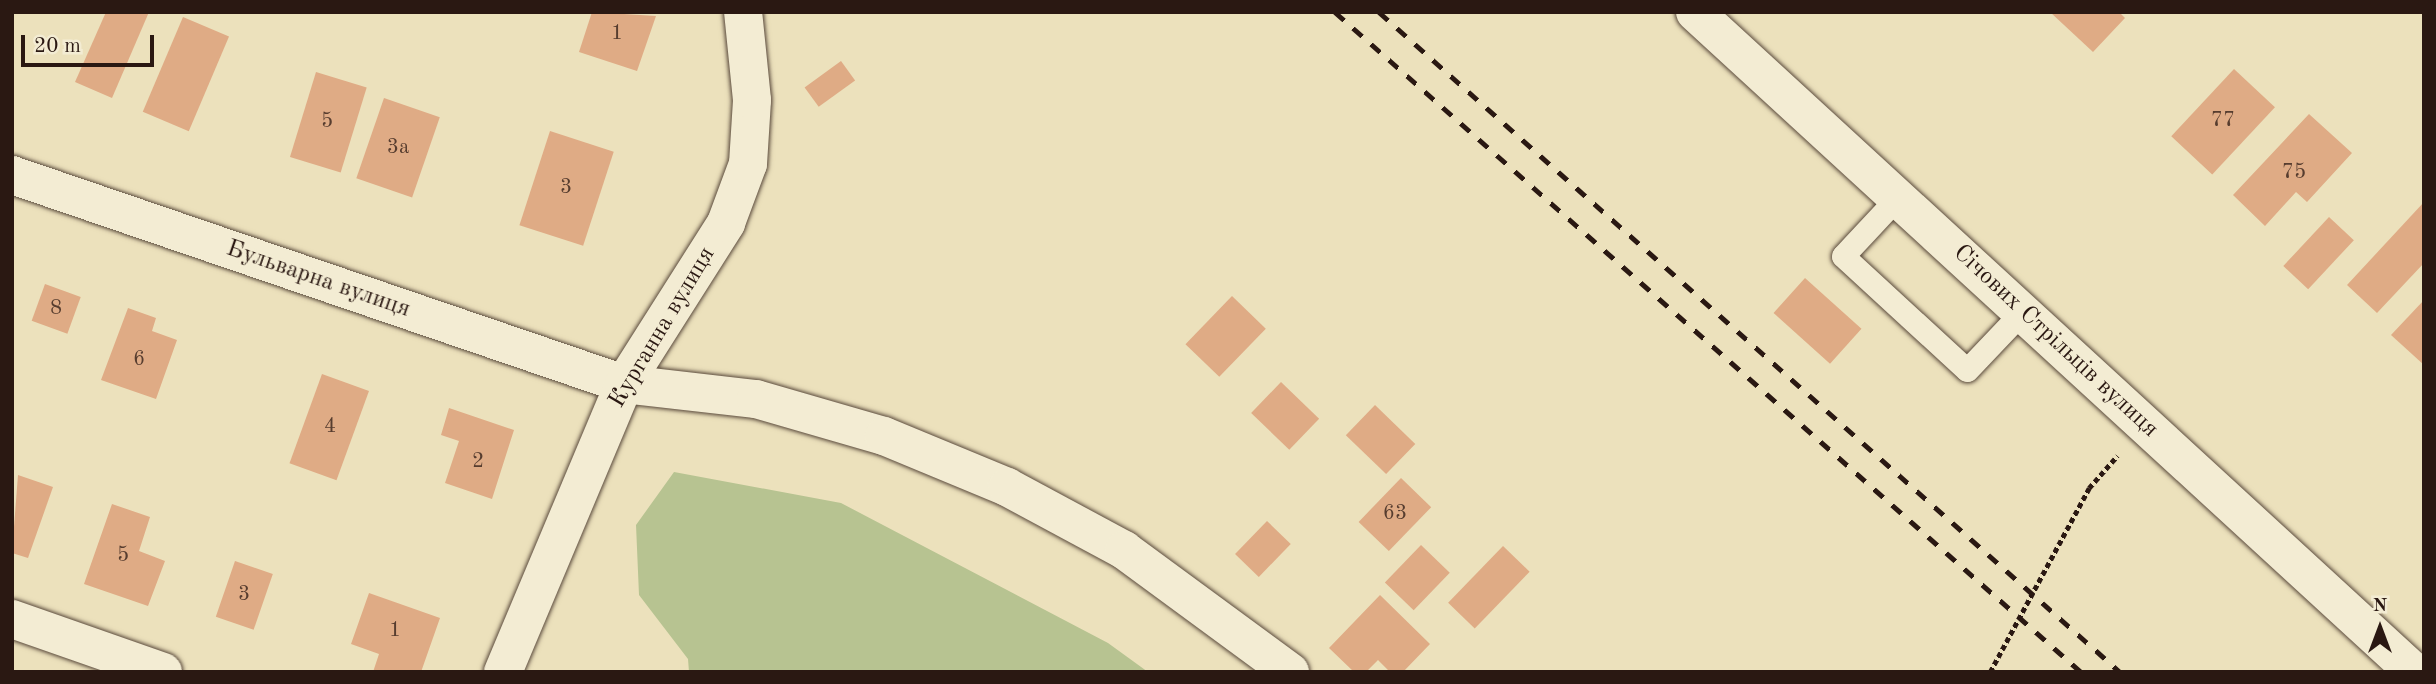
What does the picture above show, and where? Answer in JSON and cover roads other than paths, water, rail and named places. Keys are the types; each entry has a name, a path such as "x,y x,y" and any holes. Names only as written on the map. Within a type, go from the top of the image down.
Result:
{"street":[{"name":"Курганна вулиця","path":"503,672 624,384 726,223 748,164 752,100 743,12"},
{"name":"Січових Стрільців вулиця","path":"1695,12 2414,672"},
{"name":"Бульварна вулиця","path":"12,175 624,384 756,399 884,436 1007,487 1124,550 1290,672"},
{"path":"12,619 163,672"}],"lane":[{"path":"1897,198 1843,257 1967,370 2022,312"}],"railway":[{"path":"1335,12 2081,672"},
{"path":"1379,12 2120,672"}]}
